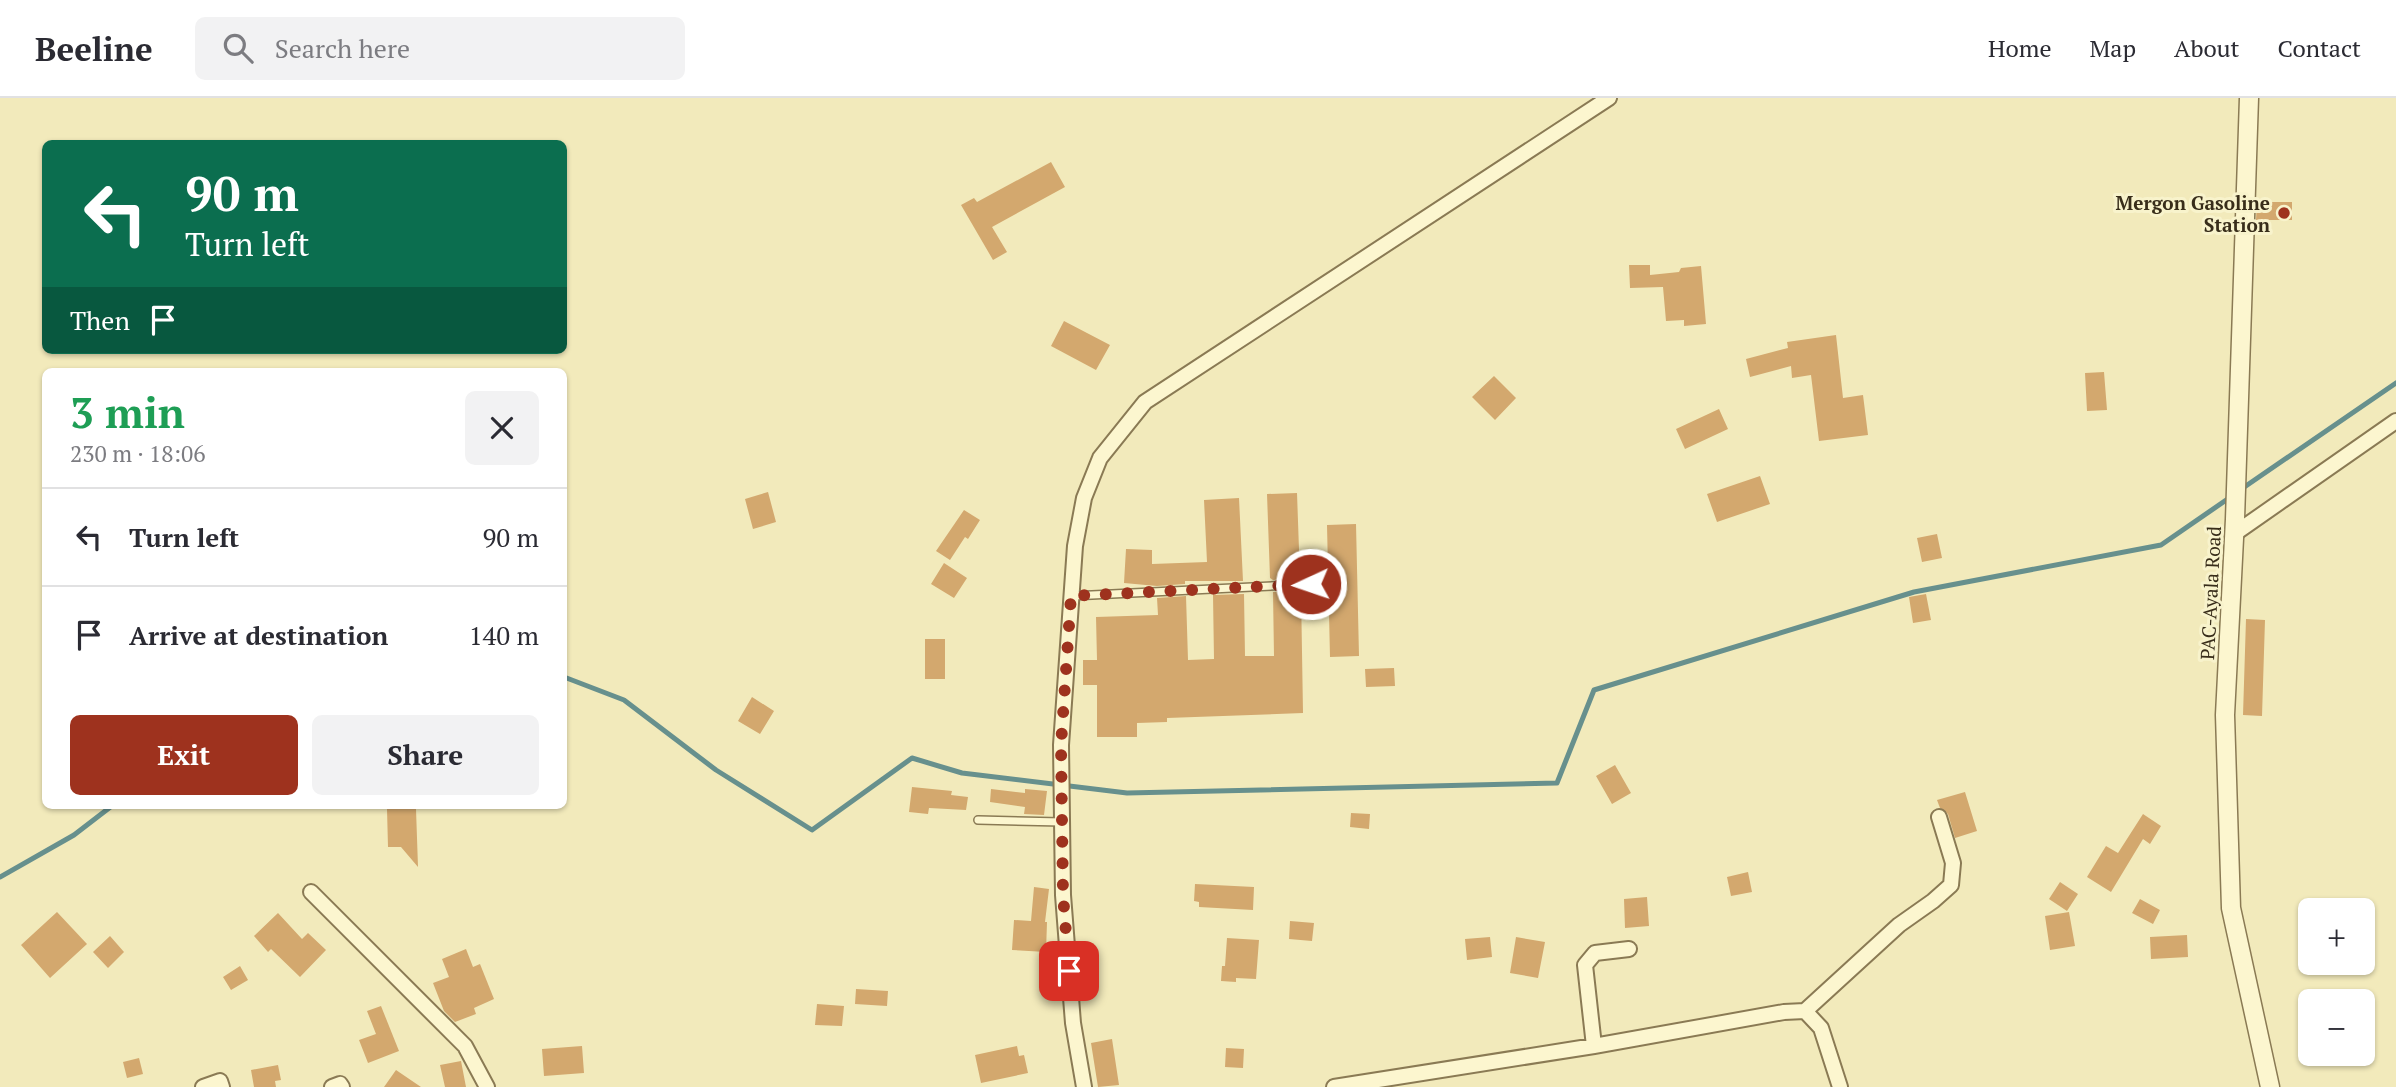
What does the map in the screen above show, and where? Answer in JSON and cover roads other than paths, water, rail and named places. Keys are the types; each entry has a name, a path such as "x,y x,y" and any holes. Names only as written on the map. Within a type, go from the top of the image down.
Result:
{"street":[{"path":"1084,1087 1073,1023 1063,895 1061,745 1074,546 1084,498 1100,458 1145,402 1609,98"},
{"name":"PAC-Ayala Road","path":"2249,98 2235,527 2225,715 2231,908 2270,1087"},
{"path":"2235,527 2396,421"},
{"path":"1334,1087 1594,1046 1784,1012 1805,1011 1899,925 1951,885 1953,863 1939,817"},
{"path":"312,892 466,1046 487,1087"},
{"path":"1594,1046 1585,965 1595,953 1629,949"},
{"path":"1805,1011 1821,1028 1840,1087"},
{"path":"203,1087 220,1081 222,1087"},
{"path":"332,1087 340,1084 342,1087"}],"lane":[{"path":"1071,596 1311,584"},
{"path":"978,820 1062,822"}],"waterway":[{"path":"2240,490 2396,383"},
{"path":"567,678 624,700 716,770 812,830 912,758 962,773 1127,793 1557,783 1594,690 1914,592 2161,545 2232,496"},
{"path":"0,877 74,835 108,809"}],"place":[{"name":"Mergon Gasoline Station","path":"2284,213"}]}
